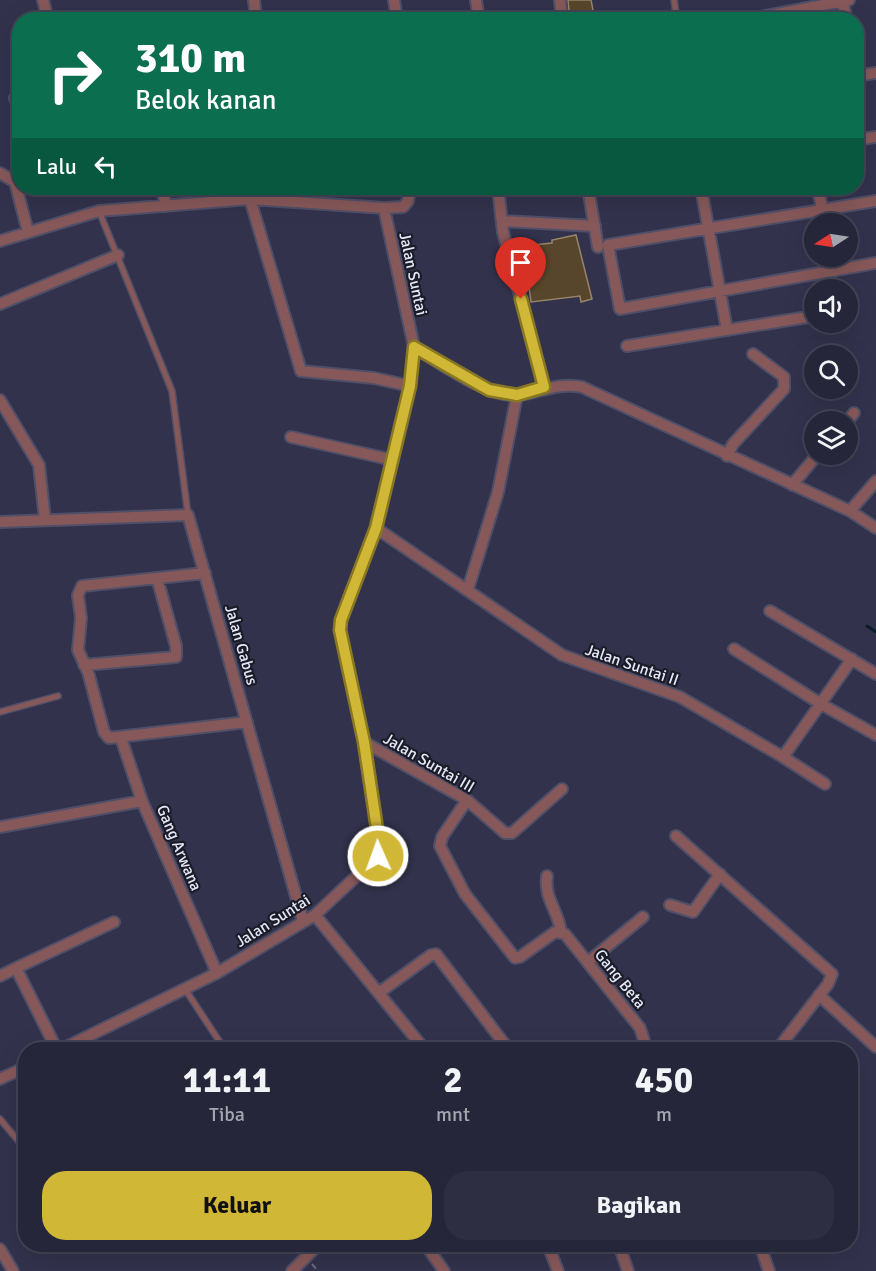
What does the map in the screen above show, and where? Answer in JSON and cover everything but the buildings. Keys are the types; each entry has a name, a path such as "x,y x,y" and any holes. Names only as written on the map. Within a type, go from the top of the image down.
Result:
{"street":[{"path":"788,12 846,1"},
{"path":"20,195 28,232"},
{"path":"164,195 166,206"},
{"path":"0,241 99,211 250,199 259,195"},
{"path":"280,195 384,208 406,205 408,195"},
{"path":"499,195 502,221 544,387"},
{"path":"589,195 598,247"},
{"path":"702,195 727,330"},
{"path":"820,195 823,213"},
{"path":"250,199 301,371 374,378 410,386"},
{"path":"876,201 608,245 620,309 876,263"},
{"name":"Jalan Suntai","path":"75,1042 217,973 315,915 378,856 379,842 364,742 340,630 341,620 376,528 410,386 414,347 384,208"},
{"path":"502,221 595,226"},
{"path":"0,304 118,255"},
{"path":"833,267 834,271"},
{"path":"627,346 804,318"},
{"path":"414,347 489,390 517,395 544,387 572,384 582,387 850,511 876,528"},
{"path":"727,456 733,444 784,389 784,377 753,354"},
{"path":"468,589 498,492 517,395"},
{"path":"0,400 39,465 45,520"},
{"path":"291,437 393,460"},
{"path":"792,485 809,465"},
{"path":"850,511 876,481"},
{"path":"0,522 188,515"},
{"name":"Jalan Gabus","path":"188,515 303,921"},
{"name":"Jalan Suntai II","path":"376,528 562,655 680,697 825,784"},
{"path":"205,573 82,586 78,595 81,618 77,642 80,658 104,732 109,738 247,722"},
{"path":"84,665 176,657 176,646 157,578"},
{"path":"770,611 876,674"},
{"path":"734,649 821,704 876,735"},
{"path":"783,757 852,659"},
{"path":"121,738 142,801"},
{"name":"Jalan Suntai III","path":"364,742 467,800 476,811 509,834 562,789"},
{"path":"467,800 442,837 440,846 465,894 514,958 520,957 555,932 561,933 560,924 546,893 547,876"},
{"name":"Gang Arwana","path":"0,827 142,801 217,973"},
{"path":"676,836 832,974 831,979 783,1042"},
{"path":"670,905 693,912 720,874"},
{"path":"315,915 419,1042"},
{"path":"588,962 643,917"},
{"path":"0,976 114,922"},
{"name":"Gang Beta","path":"561,933 565,934 640,1028 644,1042"},
{"path":"380,992 431,955 436,954 503,1042"},
{"path":"16,968 54,1042"},
{"path":"819,995 876,1047"},
{"path":"0,1079 18,1071"},
{"path":"0,1249 13,1271"},
{"path":"292,1271 311,1252"},
{"path":"431,1252 444,1271"},
{"path":"551,1252 558,1271"},
{"path":"621,1252 628,1271"},
{"path":"762,1252 769,1271"}],"lane":[{"path":"99,211 172,391 188,515"},
{"path":"0,712 58,696"},
{"path":"185,989 220,1042"},
{"path":"0,1119 18,1140"}],"waterway":[{"path":"867,626 876,632"}],"route":[{"path":"378,856 379,842 364,742 341,639 341,620 376,528 410,386 414,347 489,390 517,395 544,387 521,299"}]}
